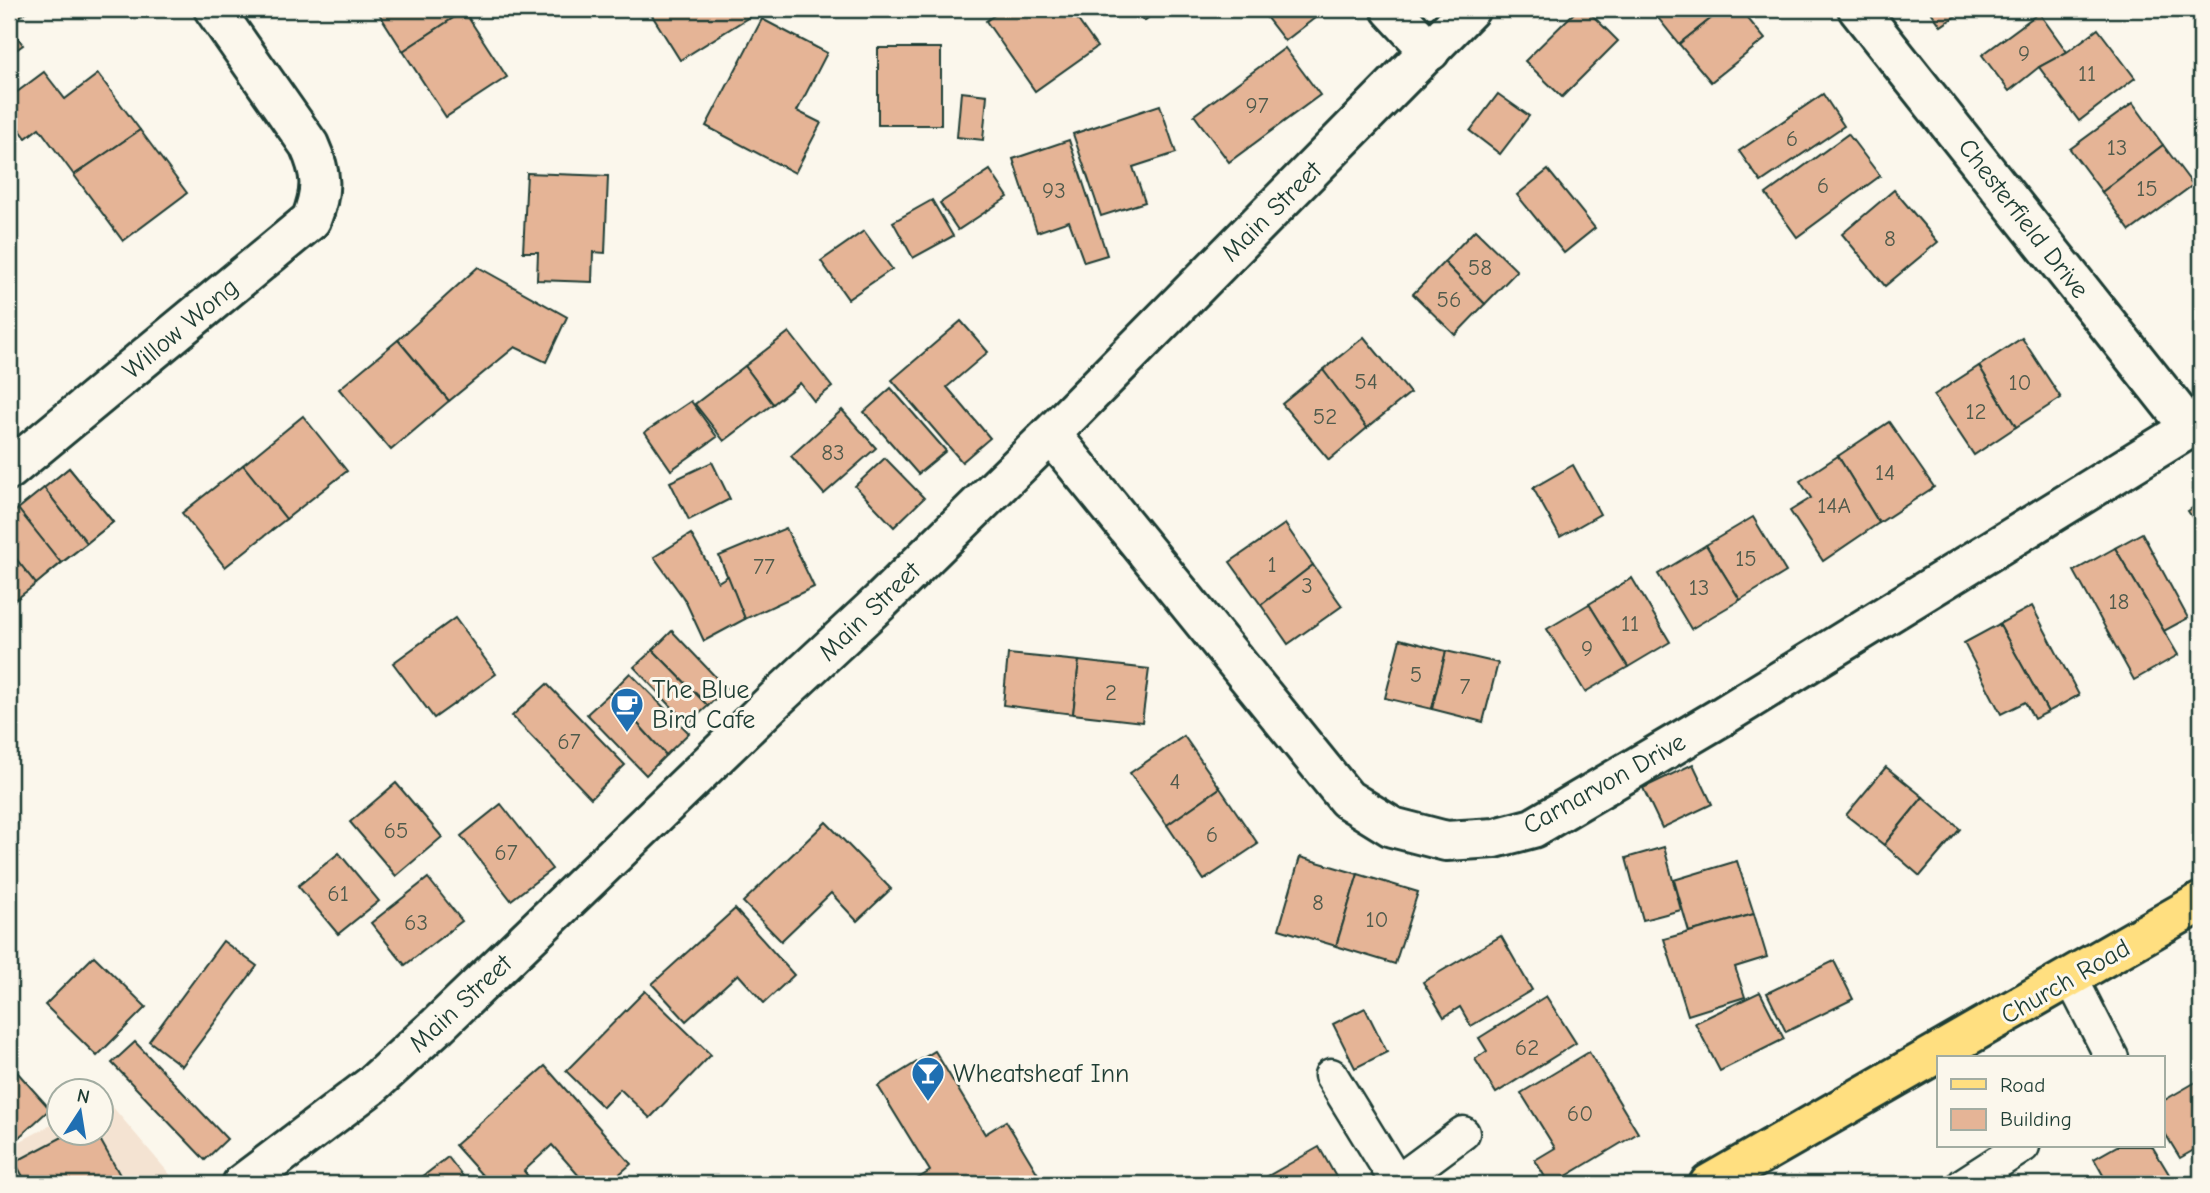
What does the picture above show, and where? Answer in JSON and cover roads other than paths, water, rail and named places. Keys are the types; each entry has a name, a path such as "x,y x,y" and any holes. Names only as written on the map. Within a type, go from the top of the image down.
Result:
{"main road":[{"name":"Church Road","path":"1709,1184 2201,902"}],"street":[{"name":"Willow Wong","path":"9,470 311,220 320,199 320,170 309,145 214,9"},
{"path":"1391,9 1430,51"},
{"name":"Main Street","path":"242,1184 371,1086 438,1025 880,602 1051,434 1470,9"},
{"name":"Chesterfield Drive","path":"1858,9 2196,424 1995,547"},
{"name":"Carnarvon Drive","path":"1051,434 1347,799 1392,827 1446,841 1495,838 1533,828 1721,717 1995,547"}],"lane":[{"path":"2071,978 2111,1056"},
{"path":"1331,1075 1397,1183 1463,1133"},
{"path":"1964,1184 2019,1148"}],"place":[{"name":"The Blue Bird Cafe","path":"627,734"},
{"name":"Wheatsheaf Inn","path":"928,1103"}]}
